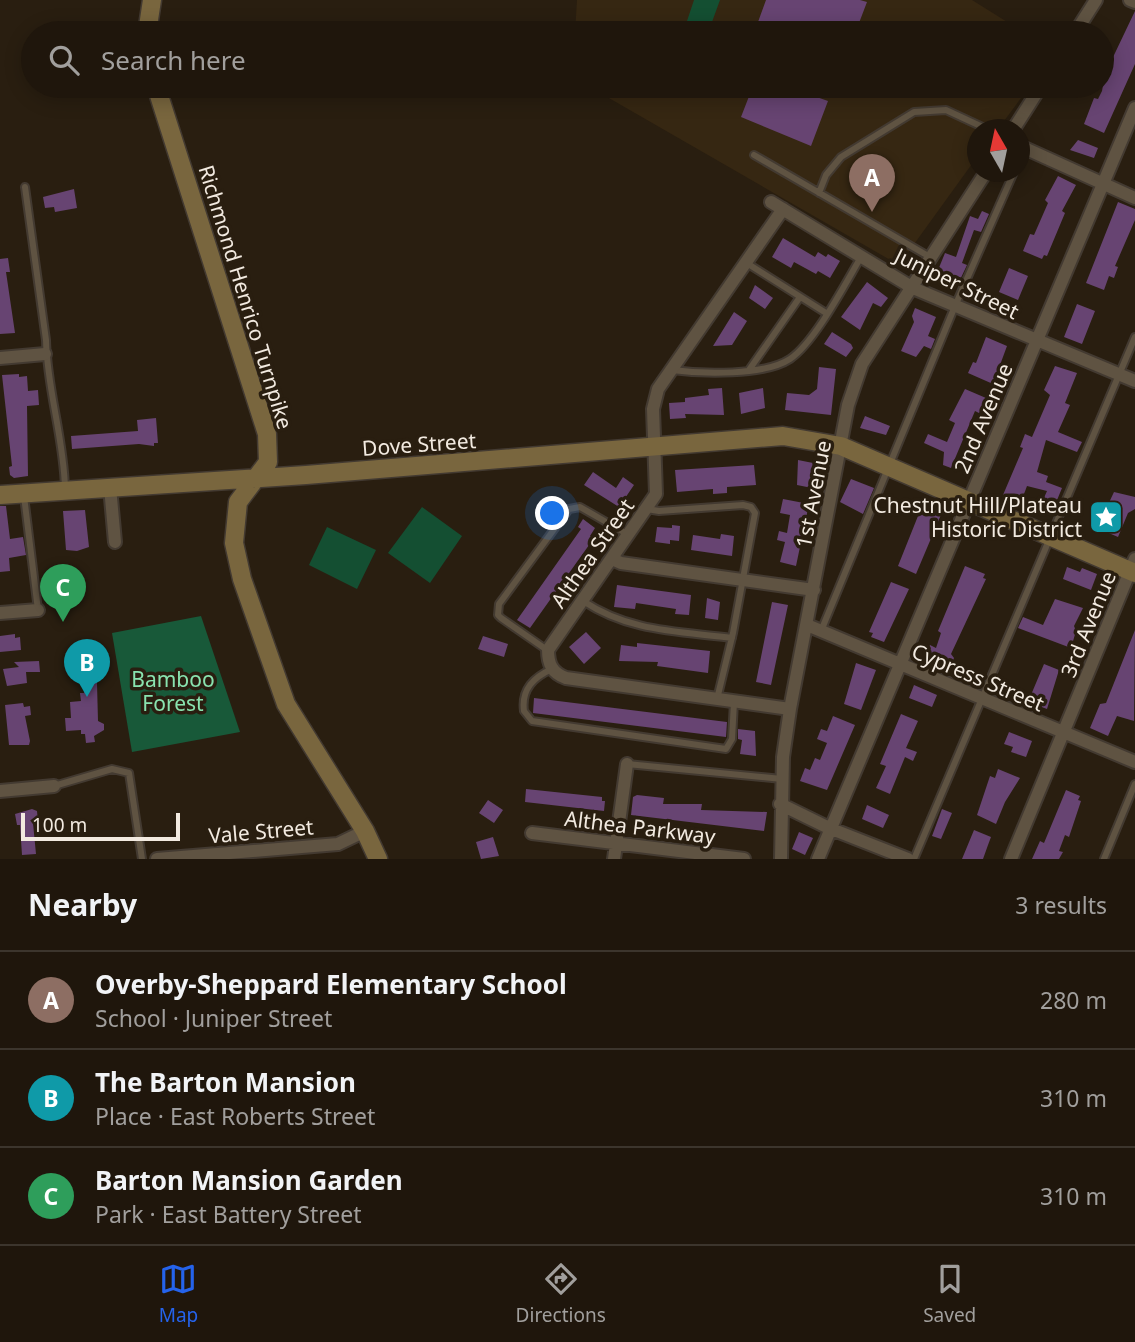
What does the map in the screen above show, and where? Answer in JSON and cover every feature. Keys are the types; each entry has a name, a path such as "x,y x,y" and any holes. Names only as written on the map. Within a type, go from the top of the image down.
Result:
{"street":[{"path":"149,21 152,0"},
{"path":"1082,21 1096,0"},
{"path":"1130,0 1135,2"},
{"name":"Richmond Henrico Turnpike","path":"160,98 265,424 268,462 241,495 236,514 235,551 242,579 286,704 365,831 378,859"},
{"path":"1020,119 1033,98"},
{"name":"2nd Avenue","path":"818,859 898,663 1135,108"},
{"path":"1030,155 1135,198"},
{"name":"1st Avenue","path":"781,859 780,804 790,709 848,405 862,365 980,182"},
{"name":"Juniper Street","path":"777,206 913,288 1135,381"},
{"name":"Althea Street","path":"548,650 656,494 653,409 658,389 745,262 777,206"},
{"path":"0,358 45,354"},
{"name":"Dove Street","path":"0,495 255,479 783,436 841,446 1050,536 1133,567"},
{"path":"110,487 115,542"},
{"path":"612,559 621,564 814,590"},
{"name":"3rd Avenue","path":"1011,859 1133,567"},
{"path":"0,613 38,610"},
{"name":"Cypress Street","path":"807,625 1135,762"},
{"path":"548,650 548,661 552,669 566,678 790,709"},
{"path":"614,859 627,764"},
{"path":"0,791 54,786"},
{"path":"780,804 830,828 908,859"},
{"name":"Vale Street","path":"157,859 338,844 365,831"},
{"name":"Althea Parkway","path":"533,833 744,859"}],"lane":[{"path":"819,193 826,175 841,157 914,112 946,110 967,120"},
{"path":"754,155 932,258"},
{"path":"821,631 954,306 1010,182"},
{"path":"25,187 46,340 45,354 61,430 65,491"},
{"path":"670,370 690,373 749,370 771,367 790,359 805,344 861,256"},
{"path":"745,262 826,313"},
{"path":"749,370 800,297"},
{"path":"914,859 1135,337"},
{"path":"24,494 38,610"},
{"path":"646,509 659,511 743,505 755,513 732,638 717,699"},
{"path":"548,650 501,618 498,615 499,604 569,509 580,507 629,535"},
{"path":"583,601 607,617 629,625 732,638"},
{"path":"552,669 539,675 525,692 524,711 532,721 726,749 732,739 734,702"},
{"path":"627,764 782,779"},
{"path":"54,786 112,769 129,773 142,859"},
{"path":"1104,859 1135,784"}],"shaded area":[{"path":"577,0 972,0 1006,21 576,21"},
{"path":"609,98 1021,98 1005,119 967,119 967,171 899,265"}],"green space":[{"path":"694,0 720,0 712,21 687,21"},
{"path":"422,507 462,536 430,583 388,553"},
{"path":"327,527 376,550 357,589 309,565"},
{"name":"Bamboo Forest","path":"201,616 240,732 132,752 112,633"}],"building":[{"path":"766,0 867,2 860,21 758,21"},
{"path":"1135,11 1135,64 1104,133 1084,124 1094,98 1114,98 1114,55"},
{"path":"748,98 819,98 828,101 811,146 741,117"},
{"path":"1078,140 1098,148 1094,158 1070,150"},
{"path":"1058,176 1076,185 1062,211 1065,213 1047,256 1044,255 1042,259 1023,251 1030,234 1034,235 1048,203 1045,200"},
{"path":"74,189 77,208 55,212 54,207 45,208 43,197"},
{"path":"1118,202 1135,209 1135,220 1115,266 1118,267 1114,278 1109,276 1104,290 1086,283"},
{"path":"982,211 989,214 981,232 974,230 962,263 967,265 958,284 936,275 945,253 956,257 970,216 978,219"},
{"path":"783,238 815,257 818,252 840,261 830,278 794,262 791,268 772,257"},
{"path":"8,258 10,272 6,272 15,333 0,334 0,259"},
{"path":"1009,268 1028,276 1018,300 999,292"},
{"path":"867,282 888,298 881,307 873,303 860,330 841,317"},
{"path":"755,285 773,298 765,309 749,298"},
{"path":"1077,304 1095,311 1082,344 1064,337"},
{"path":"915,308 936,317 928,336 935,339 931,349 924,346 916,357 901,351 914,322 912,316"},
{"path":"734,312 747,321 732,345 713,346"},
{"path":"832,332 851,344 853,348 846,357 824,344"},
{"path":"986,337 1007,346 993,384 968,373 973,362 976,363"},
{"path":"1055,366 1077,373 1065,403 1070,405 1058,432 1082,442 1077,452 1046,440 1037,472 1048,476 1046,482 1062,488 1055,505 1043,500 1047,491 1027,486 1021,502 1003,495 1023,448 1020,447 1025,434 1032,437 1050,395 1044,390"},
{"path":"819,367 836,369 831,415 785,410 787,393 809,395 817,389"},
{"path":"19,374 19,377 27,376 28,391 38,390 39,405 27,406 28,476 14,478 10,475 9,467 12,466 2,375"},
{"path":"722,388 724,415 685,414 686,418 670,419 669,403 685,402 685,398 709,395 708,389"},
{"path":"763,388 765,408 741,414 739,393"},
{"path":"965,389 986,398 979,413 975,411 951,468 943,465 944,452 924,443 928,434 947,442 955,423 949,420"},
{"path":"865,416 890,426 886,435 860,428"},
{"path":"156,418 158,443 154,443 154,446 139,444 72,449 71,436 138,431 137,420"},
{"path":"798,460 813,463 811,473 815,473 812,488 797,485"},
{"path":"754,465 756,485 727,487 727,493 713,494 713,489 677,492 675,470"},
{"path":"593,472 616,488 623,477 634,485 619,507 584,485"},
{"path":"851,479 874,488 863,514 840,502"},
{"path":"1114,492 1135,497 1135,509 1128,513 1118,537 1097,528"},
{"path":"783,499 809,504 796,566 780,562 785,542 777,540 779,531 787,533 790,515 780,513"},
{"path":"924,501 943,510 916,574 898,566"},
{"path":"0,506 6,506 10,539 23,537 26,555 9,558 10,571 0,572"},
{"path":"85,510 89,547 77,551 66,550 63,511"},
{"path":"583,519 595,528 590,536 594,538 530,628 517,620 581,529 578,527"},
{"path":"672,525 680,526 679,541 670,540 670,544 655,542 657,527 672,528"},
{"path":"721,534 734,536 732,556 691,550 693,535 720,539"},
{"path":"965,566 985,574 983,578 986,579 951,654 954,658 950,668 925,658 930,645 936,648 941,633 938,631"},
{"path":"1067,567 1080,572 1082,568 1097,574 1091,590 1063,579"},
{"path":"891,582 909,589 884,642 871,637 873,633 869,632"},
{"path":"617,585 691,595 689,615 675,614 676,609 636,603 635,609 614,607"},
{"path":"707,598 720,602 718,620 705,618"},
{"path":"1055,599 1083,608 1074,626 1076,631 1071,648 1018,628 1023,617 1043,625"},
{"path":"772,602 788,605 771,685 756,682"},
{"path":"1135,630 1134,721 1117,716 1108,736 1090,728 1100,704 1106,703"},
{"path":"586,632 601,648 584,664 569,647"},
{"path":"15,634 15,638 20,637 21,650 0,652 0,636"},
{"path":"483,636 508,644 504,657 478,649"},
{"path":"637,643 710,651 708,673 657,666 658,662 619,661 621,645 637,647"},
{"path":"96,646 98,721 104,724 104,730 94,736 95,742 86,743 85,734 81,734 81,730 66,731 65,718 71,718 70,702 81,701 80,693 84,693 81,647"},
{"path":"39,661 40,672 26,672 27,683 7,686 3,669 19,667 14,662"},
{"path":"856,663 876,670 861,710 844,704"},
{"path":"1044,664 1059,670 1047,709 1028,702"},
{"path":"914,685 937,695 932,707 909,698"},
{"path":"534,698 727,722 726,737 533,713"},
{"path":"23,703 24,707 30,706 31,715 25,716 29,745 9,745 5,705"},
{"path":"901,714 918,721 906,748 917,752 913,761 905,757 890,794 876,788 886,766 880,764"},
{"path":"833,716 855,725 827,790 800,781 805,768 810,770 815,758 820,760 827,743 817,739 821,729 827,731"},
{"path":"738,729 755,731 756,756 740,754 742,740 738,739"},
{"path":"1009,732 1032,741 1026,757 1011,752 1013,747 1004,744"},
{"path":"998,769 1020,778 1005,802 996,824 977,815 990,776 995,778"},
{"path":"526,789 602,797 602,801 605,801 604,811 525,802"},
{"path":"1066,790 1080,796 1078,800 1081,801 1069,837 1065,835 1059,851 1063,852 1059,859 1032,859 1040,841 1044,843"},
{"path":"637,795 664,798 663,804 702,804 701,810 767,812 764,831 631,815 633,797"},
{"path":"488,800 503,810 494,823 479,813"},
{"path":"867,805 889,815 883,828 862,819"},
{"path":"32,809 37,811 38,822 33,823 36,854 22,855 20,825 17,825 15,814"},
{"path":"942,809 952,813 941,839 932,836"},
{"path":"974,830 991,837 983,859 962,859"},
{"path":"799,832 813,838 805,855 792,849"},
{"path":"493,837 499,856 481,859 476,842"}],"place":[{"name":"Overby-Sheppard Elementary School","path":"872,212"},
{"name":"Chestnut Hill/Plateau Historic District","path":"1106,517"},
{"name":"Barton Mansion Garden","path":"63,622"},
{"name":"The Barton Mansion","path":"87,697"}]}
